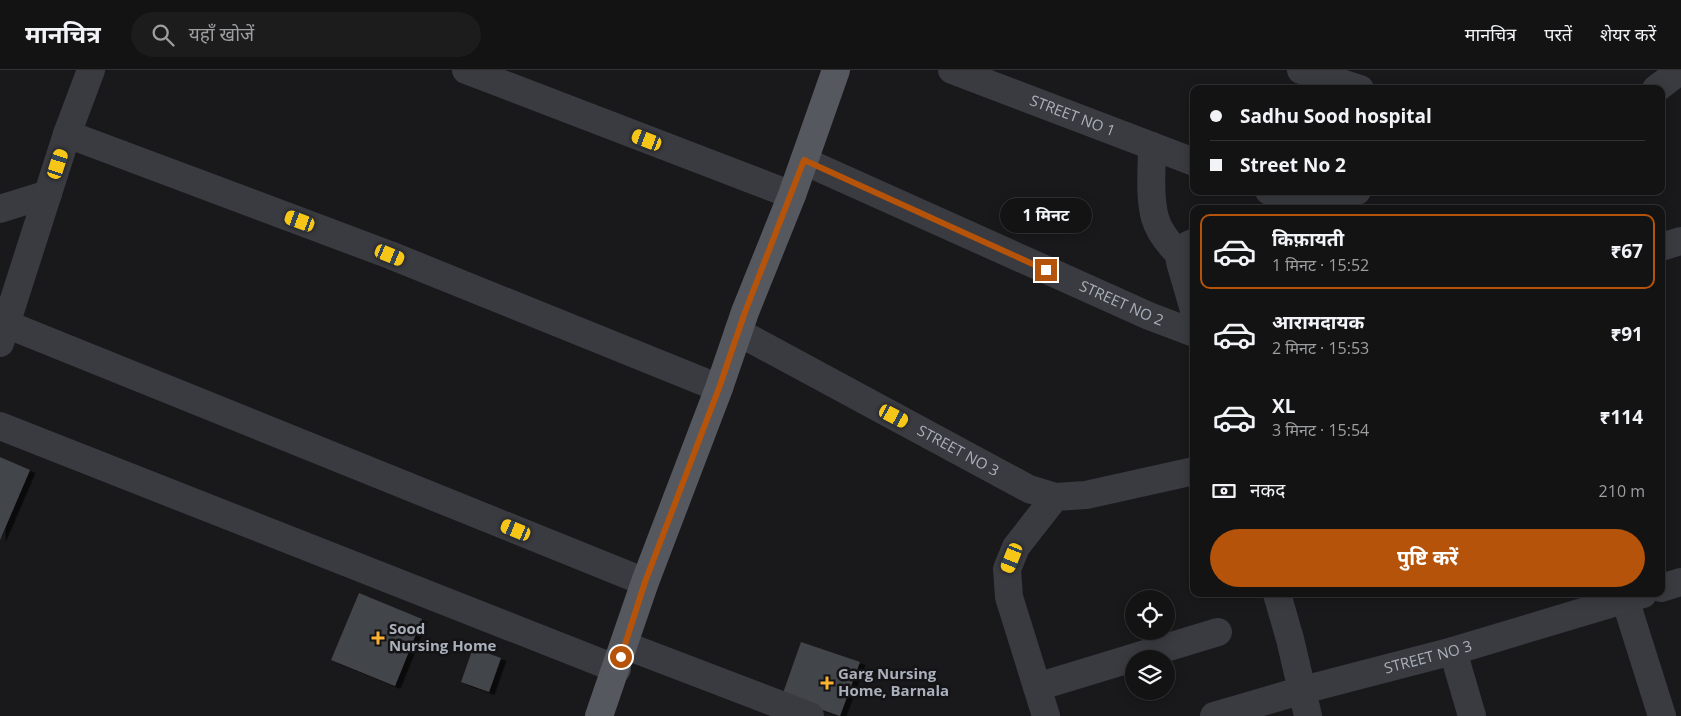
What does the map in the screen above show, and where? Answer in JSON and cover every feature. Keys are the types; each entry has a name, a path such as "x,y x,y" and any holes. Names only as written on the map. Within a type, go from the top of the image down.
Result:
{"main road":[{"path":"600,716 645,582 719,388 738,332 792,195 836,70"}],"street":[{"path":"91,70 67,134 3,333 645,582"},
{"path":"466,70 792,195"},
{"name":"STREET NO 1","path":"952,70 1190,160"},
{"path":"1301,70 1348,85"},
{"path":"1661,85 1680,70"},
{"path":"67,134 390,255 719,388"},
{"path":"1152,146 1155,218 1167,242 1186,248 1180,262 1190,296"},
{"name":"STREET NO 2","path":"804,160 1080,286 1190,331"},
{"path":"0,209 48,194"},
{"path":"1278,195 1300,205"},
{"path":"1316,205 1346,195"},
{"path":"1665,246 1681,241"},
{"name":"STREET NO 3","path":"738,332 1029,489 1055,497 1086,495 1190,472"},
{"path":"0,426 621,657 810,716"},
{"path":"1046,716 1009,597 1007,569 1016,547 1055,497"},
{"path":"1665,587 1681,582"},
{"path":"1278,597 1303,690 1308,716"},
{"name":"STREET NO 3","path":"1214,716 1303,690 1453,651 1631,597"},
{"path":"1634,597 1662,716"},
{"path":"1037,687 1218,632"},
{"path":"1453,651 1472,716"}],"building":[{"path":"0,457 30,470 0,540"},
{"path":"359,593 422,619 395,686 331,660"},
{"path":"801,642 860,662 840,716 782,696"},
{"path":"473,648 501,658 489,692 461,682"}],"place":[{"name":"Sood Nursing Home","path":"378,638"},
{"name":"Garg Nursing Home, Barnala","path":"827,683"}],"route":[{"path":"621,657 645,582 719,388 745,312 804,160 1046,270"}]}
